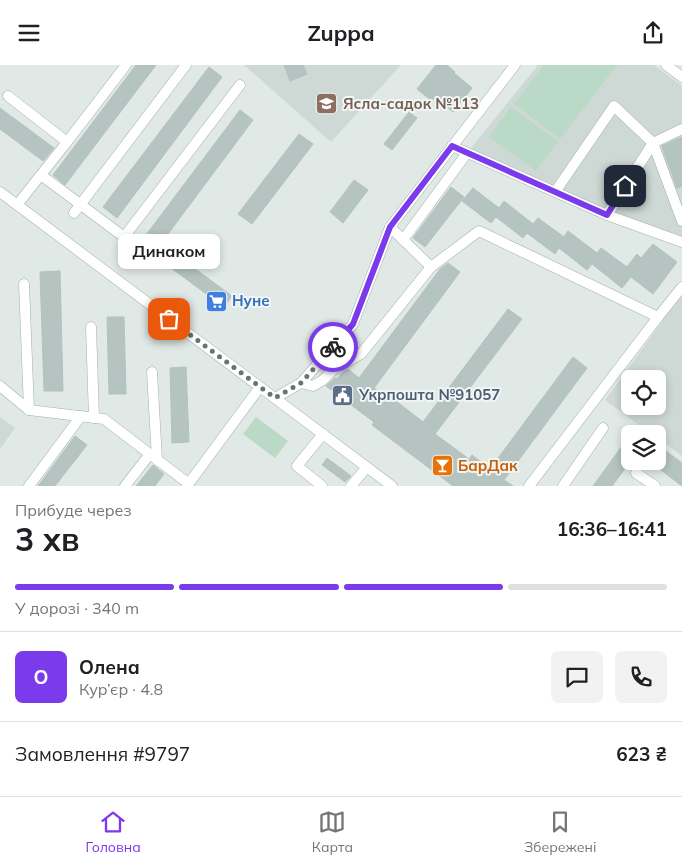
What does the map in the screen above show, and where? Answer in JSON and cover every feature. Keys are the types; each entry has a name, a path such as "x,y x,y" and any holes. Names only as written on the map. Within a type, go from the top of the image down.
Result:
{"street":[{"path":"17,205 126,65"},
{"path":"74,213 186,65"},
{"path":"275,398 301,383 353,324 390,227 515,65"},
{"path":"666,65 682,77"},
{"path":"41,175 124,237 240,85"},
{"path":"8,96 67,142"},
{"path":"555,192 614,105 653,143 682,221"},
{"path":"607,215 653,143 682,129"},
{"path":"452,146 607,215 682,242"},
{"path":"403,240 467,153"},
{"path":"0,192 392,486"},
{"path":"390,227 431,267"},
{"path":"301,383 313,386 333,370 361,354 431,267 479,231 658,317"},
{"path":"24,284 29,410"},
{"path":"529,486 682,287"},
{"path":"91,327 94,418"},
{"path":"125,486 153,457 152,372"},
{"path":"0,386 29,410 104,419 188,485 260,387"},
{"path":"29,486 81,416"},
{"path":"563,486 603,428"},
{"path":"322,486 297,466 324,434"},
{"path":"351,486 367,467"},
{"path":"636,473 655,486"}],"shaded area":[{"name":"Ясла-садок №113","path":"244,65 401,65 331,142"},
{"path":"538,65 654,65 682,86 682,242 467,153"},
{"path":"682,294 682,456 666,444 666,425 639,425 625,415 666,415 666,370 627,370"},
{"path":"621,378 621,412 605,400"},
{"path":"0,417 15,428 0,449"}],"green space":[{"path":"544,65 617,65 560,139 514,104"},
{"path":"511,107 558,141 536,171 489,137"},
{"path":"256,417 288,441 275,458 243,434"}],"building":[{"path":"136,65 156,65 65,185 53,175"},
{"path":"284,65 303,65 307,74 290,81"},
{"path":"436,65 447,65 472,88 453,112 435,97 432,101 417,89"},
{"path":"209,67 222,77 117,218 103,207"},
{"path":"0,108 54,148 43,161 0,129"},
{"path":"240,110 253,120 153,254 140,243"},
{"path":"409,112 417,118 392,150 384,144"},
{"path":"299,134 313,144 252,224 238,214"},
{"path":"682,137 682,186 677,188 662,146"},
{"path":"354,180 368,190 343,223 330,212"},
{"path":"451,187 464,197 425,247 413,238"},
{"path":"473,188 499,208 504,201 533,224 538,218 564,237 568,231 597,253 601,248 627,267 637,254 641,258 653,244 677,262 653,294 631,277 622,288 592,264 587,270 559,248 555,254 527,233 523,238 496,217 491,223 462,201"},
{"path":"171,251 232,296 224,307 163,262"},
{"path":"448,263 460,272 374,388 390,401 392,398 423,422 508,309 522,319 435,434 469,459 472,455 490,469 573,357 587,368 504,480 513,486 453,486 372,425 374,422 326,386 348,369 359,378 440,269"},
{"path":"60,271 63,391 44,391 40,272"},
{"path":"107,317 124,317 126,394 109,394"},
{"path":"186,367 189,442 172,443 170,368"},
{"path":"75,436 87,445 55,486 38,486"},
{"path":"621,447 621,470 624,470 612,486 593,486"},
{"path":"666,451 682,463 682,486 661,470 666,470"},
{"path":"327,458 351,476 345,482 322,465"},
{"path":"153,465 164,474 155,486 136,486"}],"way so far":[{"path":"169,319 275,398 301,383 333,347"}],"place":[{"name":"Ясла-садок №113","path":"327,104"},
{"name":"Нуне","path":"216,301"},
{"name":"Динаком","path":"169,319"},
{"name":"Укрпошта №91057","path":"343,395"},
{"name":"БарДак","path":"442,466"}],"route":[{"path":"333,347 353,324 390,227 452,146 607,215 625,186"}]}
